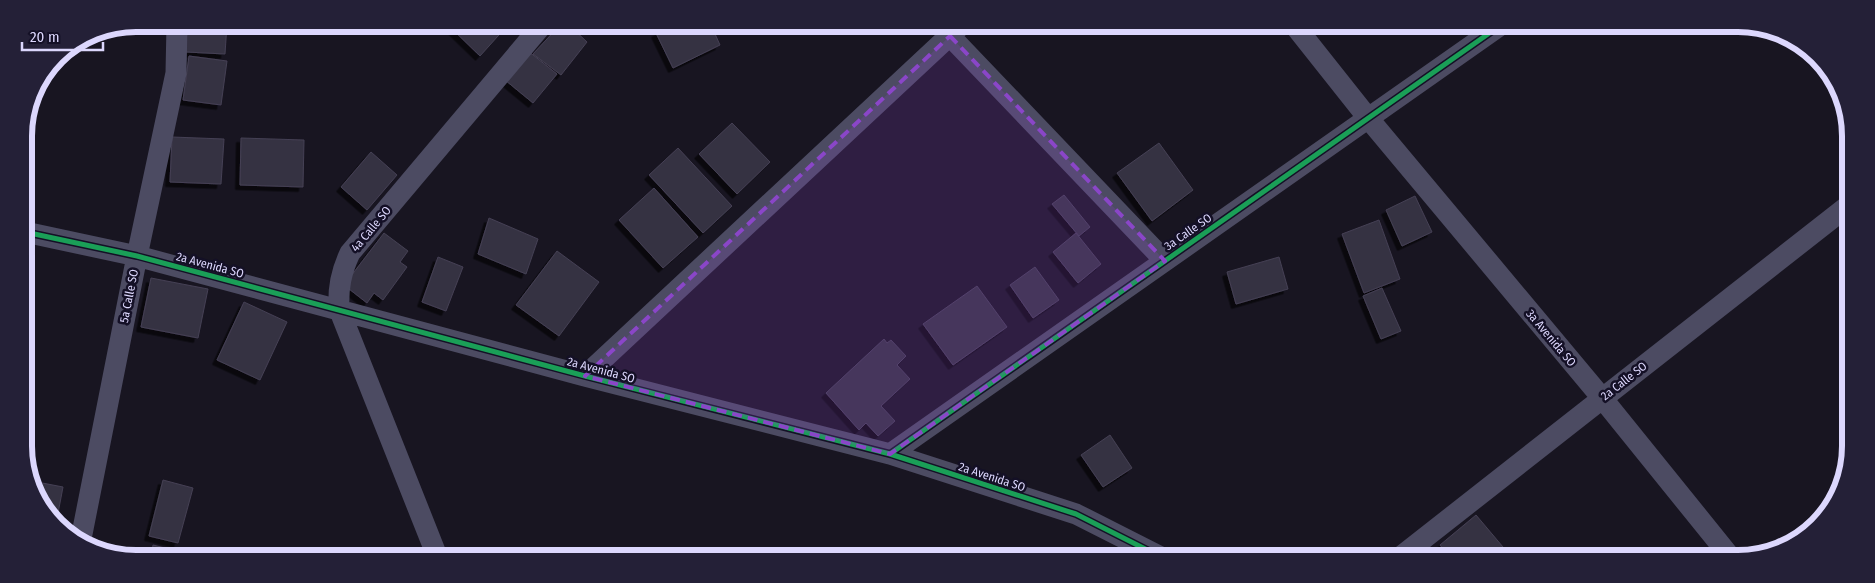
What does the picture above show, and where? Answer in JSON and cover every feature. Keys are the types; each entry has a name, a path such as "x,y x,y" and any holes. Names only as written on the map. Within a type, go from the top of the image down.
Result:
{"street":[{"path":"585,376 953,32"},
{"path":"956,32 1165,261"},
{"name":"3a Avenida SO","path":"1300,32 1368,118 1602,398 1725,550"},
{"name":"3a Calle SO","path":"890,454 1491,32"},
{"name":"5a Calle SO","path":"82,535 136,256 176,73 177,33"},
{"name":"4a Calle SO","path":"435,550 338,309 338,291 342,270 350,253 535,33"},
{"name":"2a Calle SO","path":"1409,550 1842,209"},
{"name":"2a Avenida SO","path":"33,234 136,256 585,376 890,454 1076,514 1146,550"}],"highlighted area":[{"path":"950,36 1165,261 890,454 585,376"}],"building":[{"path":"187,33 226,33 225,54 186,52"},
{"path":"456,33 501,33 480,56"},
{"path":"553,33 577,33 587,42 561,75 533,54"},
{"path":"656,33 714,33 720,45 673,68"},
{"path":"528,51 557,74 533,103 505,80"},
{"path":"189,56 227,61 221,105 183,100"},
{"path":"732,123 770,162 737,194 699,154"},
{"path":"172,137 224,139 221,184 170,182"},
{"path":"241,138 304,140 303,187 240,185"},
{"path":"1159,143 1193,190 1152,221 1117,173"},
{"path":"678,148 732,206 703,233 649,175"},
{"path":"371,152 397,175 367,210 341,187"},
{"path":"654,188 698,237 663,268 619,220"},
{"path":"1064,195 1090,227 1079,236 1052,204"},
{"path":"1415,196 1432,232 1402,246 1386,210"},
{"path":"489,218 538,239 526,274 478,254"},
{"path":"1379,220 1400,279 1364,293 1342,234"},
{"path":"384,233 408,251 400,262 407,267 383,300 374,293 367,303 344,285"},
{"path":"1076,233 1101,264 1078,283 1053,252"},
{"path":"557,251 599,282 559,336 516,305"},
{"path":"438,257 463,267 446,311 422,302"},
{"path":"1279,257 1288,289 1236,304 1227,272"},
{"path":"1035,267 1059,300 1033,318 1010,285"},
{"path":"151,278 208,289 198,338 141,327"},
{"path":"977,286 1007,327 953,365 923,324"},
{"path":"1382,288 1401,331 1381,339 1363,296"},
{"path":"244,302 287,322 260,380 217,360"},
{"path":"884,339 887,343 891,340 906,356 897,365 910,379 881,406 895,421 878,436 866,423 859,430 826,393"},
{"path":"1110,435 1132,468 1103,487 1081,455"},
{"path":"163,480 193,488 178,543 149,536"},
{"path":"39,482 63,487 58,514 46,499"},
{"path":"1476,515 1503,547 1499,550 1444,550 1440,545"},
{"path":"153,545 173,550 152,550"}],"cycle path":[{"path":"890,454 1491,32"},
{"path":"33,234 137,256 585,376 890,454 1076,514 1147,550"}]}
